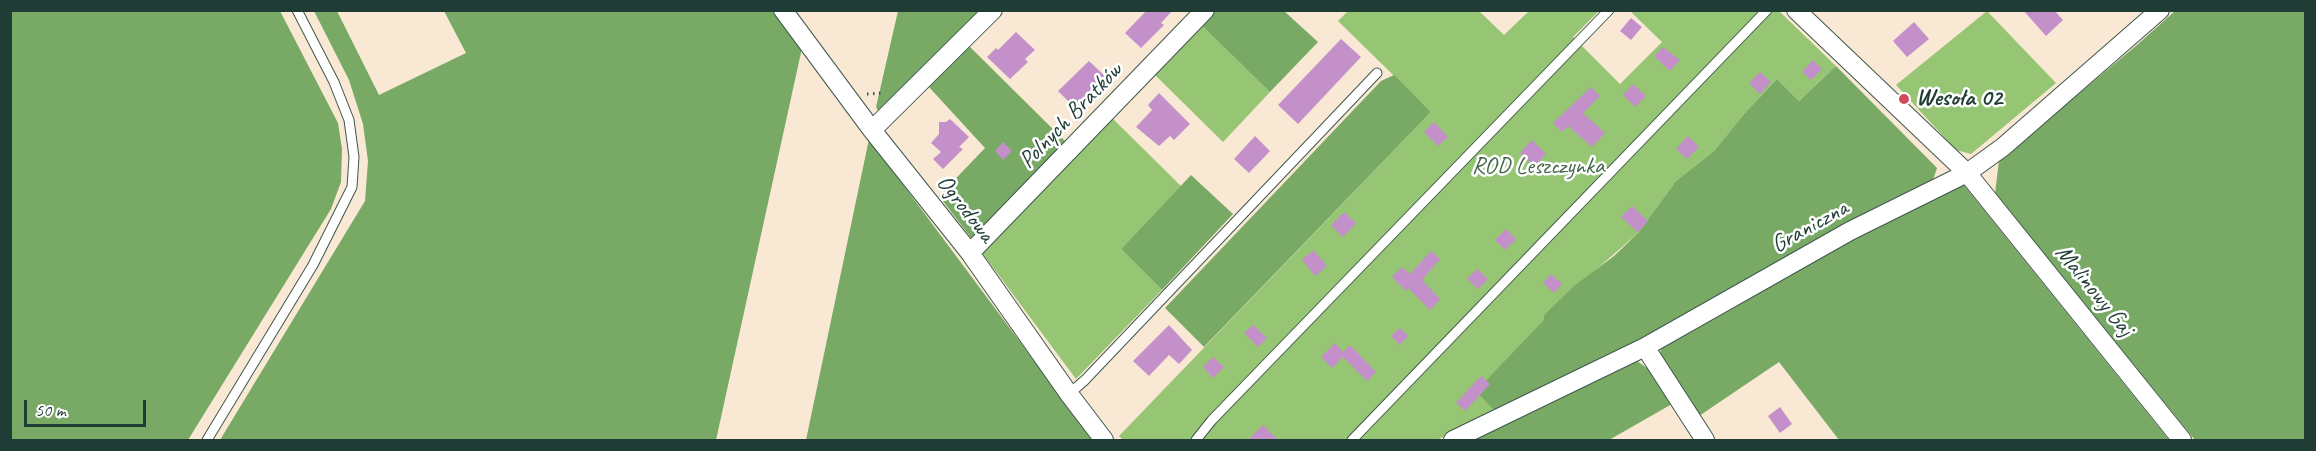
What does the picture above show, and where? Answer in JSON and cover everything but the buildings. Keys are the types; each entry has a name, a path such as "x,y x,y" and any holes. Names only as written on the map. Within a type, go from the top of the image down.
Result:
{"street":[{"name":"Ogrodowa","path":"783,10 844,94 970,253 1104,441"},
{"path":"872,130 993,10"},
{"name":"Polnych Bratków","path":"970,253 1205,10"},
{"name":"Malinowy Gaj","path":"1796,10 1967,173 2182,441"},
{"name":"Graniczna","path":"1452,441 1645,347 1850,231 1967,173 2003,147 2160,10"},
{"path":"1645,347 1705,441"}],"lane":[{"path":"207,441 313,265 352,187 354,157 349,120 334,82 297,10"},
{"path":"1196,441 1220,411 1609,10"},
{"path":"1352,441 1480,305 1767,10"},
{"path":"1069,394 1377,73"}],"path":[{"path":"844,94 876,94 912,90"}],"green space":[{"path":"10,11 280,11 338,123 342,149 341,182 331,209 188,440 11,440"},
{"path":"314,11 337,11 379,95 466,53 444,11 775,11 802,48 716,440 220,440 365,201 368,161 363,124 349,80"},
{"path":"898,11 984,11 880,115 876,107"},
{"path":"1215,11 1284,11 1318,42 1270,92 1201,25"},
{"name":"ROD Leszczynka","path":"1348,11 1479,11 1504,35 1529,11 1599,11 1573,37 1620,84 1662,42 1630,11 1779,11 1836,66 1799,101 1777,79 1714,151 1676,181 1638,233 1544,315 1543,321 1495,411 1437,440 1123,440 1119,436 1431,112 1338,21"},
{"path":"1987,11 2056,83 1971,154 1956,150 1896,85"},
{"path":"2175,11 2305,11 2305,440 2195,440 1995,194 1999,160"},
{"path":"1201,25 1270,92 1223,142 1154,74"},
{"path":"968,45 1066,142 972,239 939,196 985,148 928,86"},
{"path":"1836,66 1937,168 1933,180 1697,313 1495,411 1476,391 1543,321 1544,315 1574,286 1614,256 1638,233 1676,181 1714,151 1777,79 1799,101"},
{"path":"1394,75 1431,112 1204,347 1165,308 1381,81"},
{"path":"1111,117 1181,186 1121,249 1162,290 1076,379 980,250"},
{"path":"869,139 1093,440 806,440"},
{"path":"1191,175 1233,214 1162,290 1121,249"},
{"path":"1963,184 2169,440 1839,440 1779,362 1699,416 1659,358 1661,349 1736,307 1756,288"},
{"path":"1637,361 1650,370 1672,404 1609,440 1470,440"}],"place":[{"name":"Wesoła 02","path":"1904,99"}]}
